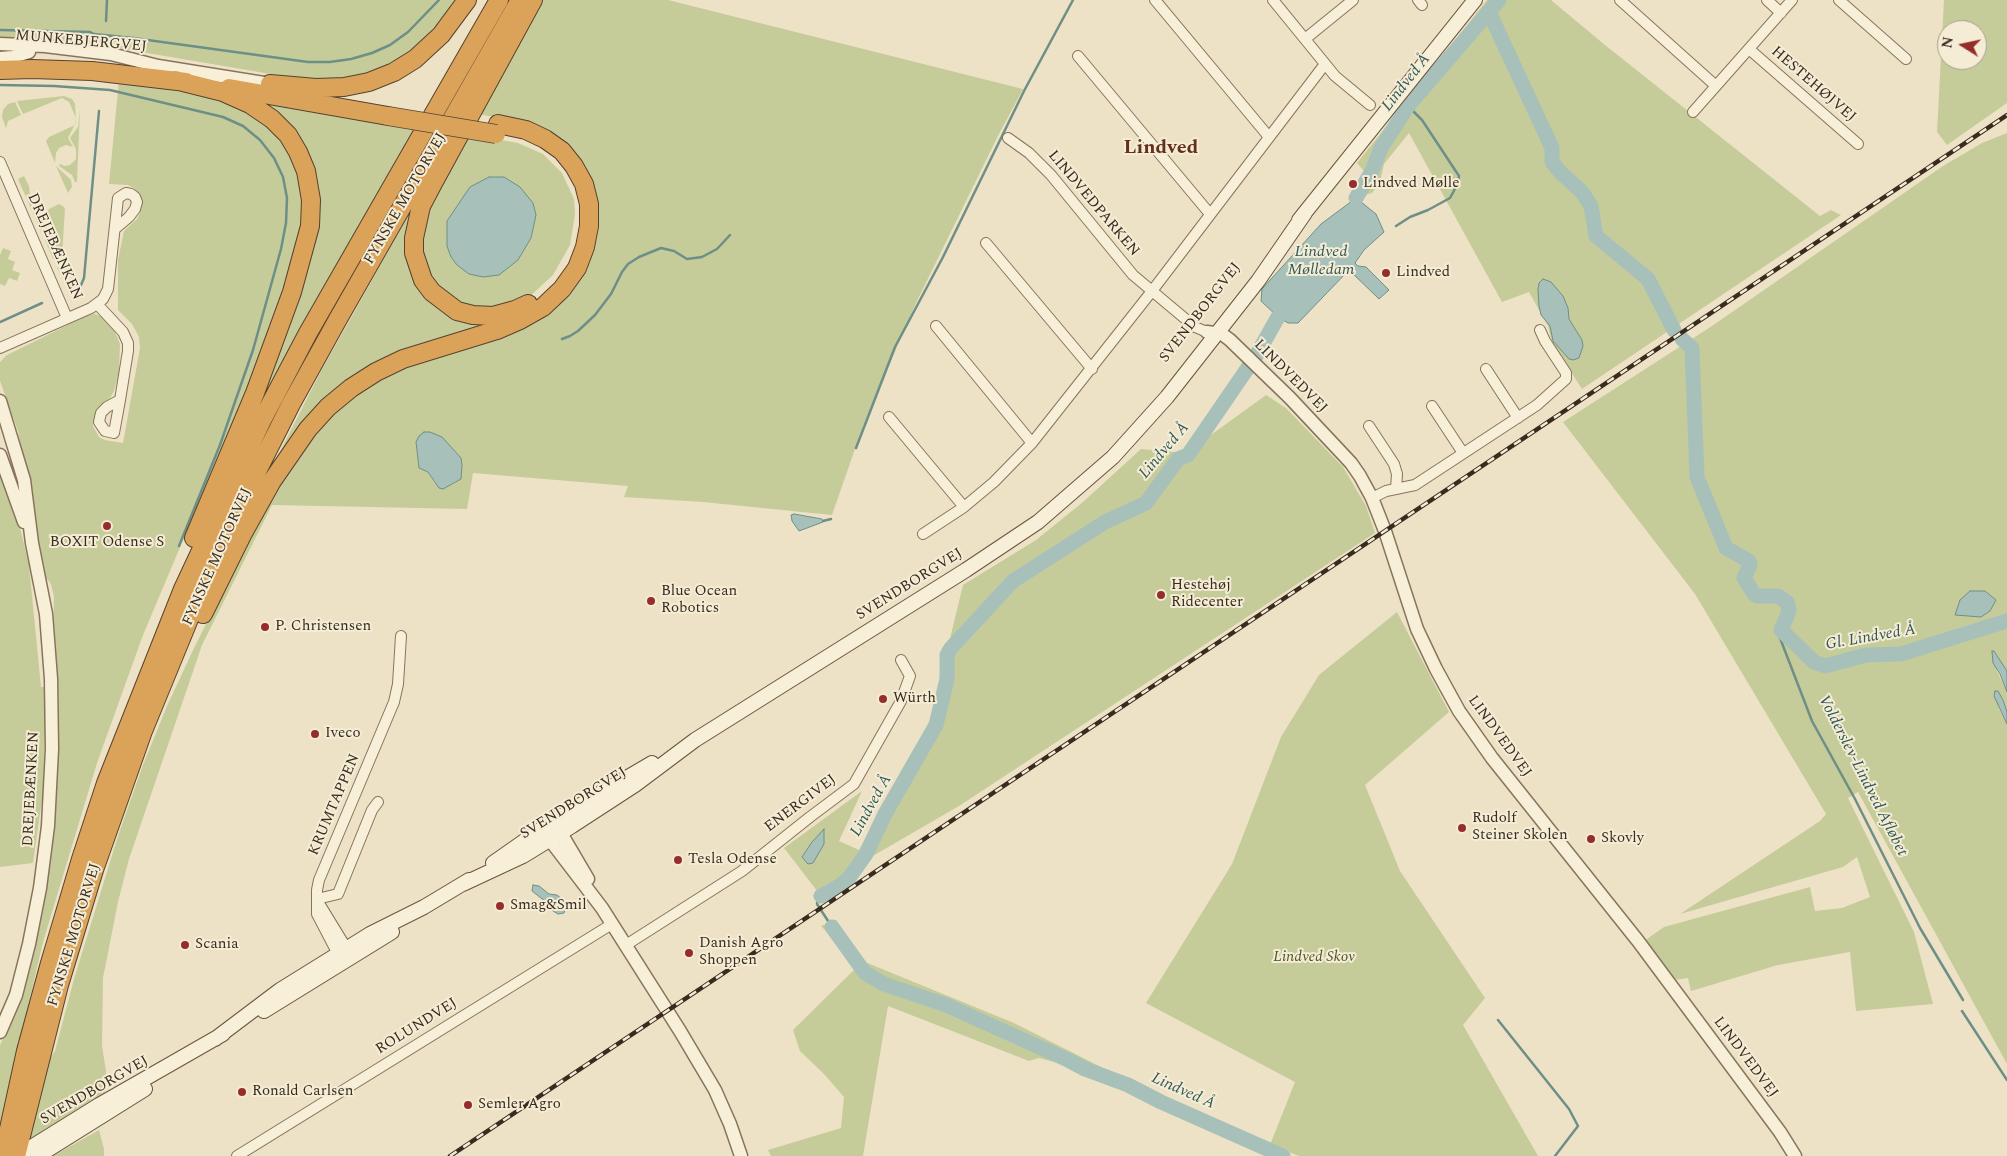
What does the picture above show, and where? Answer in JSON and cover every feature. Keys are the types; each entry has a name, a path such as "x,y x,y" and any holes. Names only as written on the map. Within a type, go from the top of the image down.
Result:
{"highway":[{"path":"270,84 316,88 344,87 369,82 394,72 415,59 441,35 467,0"},
{"name":"FYNSKE MOTORVEJ","path":"3,1156 26,1051 50,963 106,783 138,698 183,589 262,420 308,334 499,0"},
{"name":"FYNSKE MOTORVEJ","path":"17,1156 40,1054 79,918 109,824 164,679 238,509 291,404 520,0"},
{"path":"497,129 541,148 554,158 566,172 575,188 580,220 576,243 566,264 552,285 534,300 515,310 493,316 473,315 457,311 444,303 423,280 414,253 416,223 432,185 533,0"},
{"path":"0,70 92,71 175,80 389,111 497,129 526,130 545,139 562,151 574,166 584,184 589,204 590,226 585,247 577,268 562,289 543,307 497,330 403,359 376,372 351,388 328,407 308,429 272,481 242,535 196,628 164,679"},
{"path":"106,783 128,708 203,516 252,402 274,343 292,292 310,226 311,200 306,171 288,135 272,118 250,104 223,92 175,80"},
{"path":"270,84 389,111"}],"main road":[{"name":"SVENDBORGVEJ","path":"555,831 635,785 695,740 966,570 1024,532 1076,490 1129,440 1161,391 1212,333 1250,276 1305,213 1475,0"},
{"name":"SVENDBORGVEJ","path":"17,1156 99,1105 283,1001 370,934 424,907 463,884 523,856 650,764 670,751 695,740"},
{"name":"SVENDBORGVEJ","path":"42,1153 143,1091 190,1055"}],"street":[{"path":"1273,0 1335,76 1370,105"},
{"path":"1620,0 1716,86"},
{"path":"1767,0 1781,12"},
{"name":"HESTEHØJVEJ","path":"1693,112 1792,0"},
{"path":"1839,0 1906,59"},
{"path":"1305,39 1351,1"},
{"path":"1161,2 1269,137"},
{"path":"0,44 45,46 111,54 158,66 270,84"},
{"name":"HESTEHØJVEJ","path":"1749,49 1858,144"},
{"name":"MUNKEBJERGVEJ","path":"0,51 29,52 158,66"},
{"path":"0,58 13,57 29,52"},
{"path":"1078,56 1210,214"},
{"path":"924,534 964,506 1001,476 1032,443 1152,292 1325,64"},
{"name":"LINDVEDPARKEN","path":"1008,138 1029,153 1051,174 1133,275 1195,327 1212,333"},
{"name":"DREJEBÆNKEN","path":"0,162 5,186 67,318"},
{"name":"DREJEBÆNKEN","path":"0,348 97,304 103,299 108,289 116,228"},
{"path":"986,243 1092,369"},
{"name":"DREJEBÆNKEN","path":"97,304 123,332 128,343 120,400"},
{"path":"936,326 1032,443"},
{"path":"1372,498 1386,491 1415,485 1537,405 1566,379 1566,373 1545,342 1540,330"},
{"name":"LINDVEDVEJ","path":"1212,333 1226,336 1351,463 1372,498 1417,629 1436,670 1459,711 1492,758 1638,941 1780,1132 1795,1156"},
{"path":"1486,369 1518,418"},
{"name":"DREJEBÆNKEN","path":"0,401 24,480 32,543 46,614 51,679 52,749 48,826 30,944 16,995 0,1032"},
{"path":"1432,406 1463,452"},
{"path":"889,417 964,506"},
{"path":"1369,426 1394,464 1397,474 1396,489"},
{"path":"0,427 17,452"},
{"name":"DREJEBÆNKEN","path":"0,454 32,543"},
{"name":"KRUMTAPPEN","path":"317,899 319,880 394,702 398,684 401,636"},
{"name":"ENERGIVEJ","path":"626,945 742,871 854,784 902,702 910,676 901,660"},
{"path":"345,955 317,899 338,894 372,810 378,802"},
{"path":"555,831 589,880 602,908 715,1090 741,1156"},
{"name":"ROLUNDVEJ","path":"237,1156 612,924"}],"green space":[{"path":"0,0 457,0 426,37 402,57 371,72 346,78 323,80 294,78 88,43 0,38"},
{"path":"540,0 668,0 1023,89 915,305 863,426 832,515 703,502 624,497 628,486 473,473 467,509 272,505 202,645 129,859 118,902 103,978 102,1046 106,1071 105,1092 27,1141 48,1061 55,1051 74,979 118,836 143,765 167,706 195,646 266,503 313,434 343,403 378,378 408,364 521,327 594,245 598,223 597,203 593,184 573,149 558,138 518,121 477,114","holes":["416,442 462,465 461,475 435,483 428,472 419,468"]},
{"path":"1487,0 1551,0 1820,216 1831,210 1841,215 1582,389 1552,342 1548,326 1529,292 1502,302 1409,133 1384,164 1380,182 1372,193 1365,195 1362,191 1370,178 1357,163"},
{"path":"1944,0 2007,0 2007,103 1947,145 1937,132 1940,70 1987,70 1987,20 1943,20"},
{"path":"119,80 175,86 215,98 240,106 271,128 292,157 299,176 303,195 302,227 291,275 257,365 143,635 97,763 43,942 0,1126 0,1045 13,1019 26,981 51,851 58,764 58,709 53,637 54,597 51,584 44,575 18,431 0,381 0,362 7,355 86,316 95,314 103,317 113,327 120,344 119,372 110,398 96,409 93,426 99,437 123,443 140,348 139,337 132,324 118,310 118,260 124,231 137,219 142,204 139,194 134,188 128,185 109,184"},
{"path":"64,96 72,99 75,104 76,117 69,102 62,98 23,114 17,101"},
{"path":"249,96 414,129 255,416 317,187 308,152 281,116"},
{"path":"15,102 21,115 8,121 6,128 2,117 3,110 8,104"},
{"path":"80,109 77,182 75,182 72,175 59,166 60,164 70,165 76,159 76,149 70,138 78,127"},
{"path":"74,125 68,138 73,147 66,145 59,148 56,153 55,163 46,141 49,137"},
{"path":"2007,133 2007,671 2004,668 1996,669 2007,692 2007,712 2003,699 1999,709 2007,724 2007,1064 1858,792 1848,798 1914,932 1933,1004 1856,1011 1850,952 1778,965 1691,991 1688,978 1674,980 1644,941 1664,927 1810,887 1815,911 1842,908 1870,897 1857,857 1843,867 1680,914 1820,821 1826,814 1695,594 1563,422 1712,326 1943,166 1982,143"},
{"path":"467,134 518,143 543,154 562,173 574,199 575,214 570,245 553,275 527,299 498,311 461,306 437,289 419,252 423,215"},
{"path":"56,166 71,180 72,187 68,193"},
{"path":"24,176 29,186 31,203 40,207 37,217 42,223 41,226 44,228 46,223 48,226 47,230 42,233 18,179"},
{"path":"59,204 65,209 62,256 53,259 45,240 51,236 53,231 47,213 49,209"},
{"path":"415,204 417,276 496,326 390,359 269,473 321,371"},
{"path":"3,248 11,251 8,259 15,262 12,270 20,273 17,281 9,278 5,286 0,284 0,255"},
{"path":"69,263 70,273 67,278 63,278 57,268"},
{"name":"Hestehøj Ridecenter","path":"1266,395 1286,408 1343,467 1366,506 1375,533 959,806 859,864 841,885 821,896 784,848 862,791 839,841 859,850 930,721 963,585 1036,540 1083,502 1141,449 1186,453"},
{"path":"0,468 16,511 29,565 41,687 46,687 43,793 33,863 0,867"},
{"name":"Lindved Skov","path":"1397,612 1449,712 1365,785 1400,871 1485,998 1463,1025 1538,1156 1299,1156 1270,1145 1295,1082 1146,1003 1232,864 1281,737 1319,675"},
{"path":"836,920 865,962 1014,1023 1109,1071 1106,1076 1039,1058 1029,1061 888,1006 863,1156 771,1156 768,1150 841,1128 844,1097 800,1051 793,1030 858,966 821,926"},
{"path":"99,1130 104,1156 53,1156"}],"water":[{"path":"489,177 504,177 520,187 533,203 536,215 531,238 518,260 499,275 483,277 469,274 457,265 451,257 447,246 447,221 470,187"},
{"name":"Lindved Mølledam","path":"1356,198 1376,214 1384,232 1364,250 1355,263 1358,266 1366,267 1389,290 1379,299 1349,270 1298,323 1288,323 1278,317 1261,301 1262,289 1321,224"},
{"path":"1543,279 1551,282 1563,296 1568,308 1569,319 1582,340 1583,346 1579,358 1569,359 1553,341 1550,326 1541,315 1538,289 1539,283"},
{"path":"424,432 430,432 442,437 461,458 461,479 443,489 439,488 428,472 419,468 416,442"},
{"path":"791,515 822,519 823,522 799,531 792,521"},
{"path":"1970,591 1985,591 1996,600 1990,611 1981,617 1955,615 1960,600"},
{"path":"1992,651 1994,651 2007,671 2007,692 2000,674 1993,663"},
{"path":"1995,691 1998,691 2003,700 2007,712 2007,724 1994,696"},
{"path":"824,829 824,844 813,863 808,864 802,857"},
{"path":"533,885 539,886 549,894 557,895 562,899 567,904 564,913 558,914 553,911 546,902 532,891"}],"waterway":[{"path":"106,21 107,0"},
{"path":"0,30 90,32 308,62 330,62 351,59 390,45 408,32 439,0"},
{"path":"856,448 895,347 943,257 1024,91 1073,0"},
{"name":"Lindved Å","path":"1356,198 1372,171 1381,148 1408,106 1499,0"},
{"name":"Volderslev-Lindved Afløbet","path":"1489,12 1552,148 1552,162 1582,192 1591,206 1596,236 1648,279 1674,330"},
{"path":"0,85 110,90 223,117 243,126 260,140 274,158 283,177 287,198 286,223 281,249 253,350 220,445 179,546"},
{"path":"1396,226 1410,217 1450,198 1458,183 1459,176 1422,120 1408,106"},
{"path":"78,286 81,285 84,278 99,111"},
{"path":"562,339 578,331 595,315 611,294 628,264 639,257 661,248 674,251 687,259 702,257 717,249 730,235"},
{"path":"0,322 42,303"},
{"name":"Lindved Å","path":"821,896 841,885 849,878 866,854 885,814 936,725 947,679 947,655 951,648 1013,581 1105,522 1146,503 1178,459 1188,455 1256,356 1278,317"},
{"name":"Volderslev-Lindved Afløbet","path":"1682,339 1692,348 1697,477 1726,548 1749,561 1750,565 1744,578 1754,594 1757,596 1778,596 1787,602 1788,614 1781,630 1814,662 1825,666 1866,655 1901,654 2007,621"},
{"path":"823,521 831,519"},
{"name":"Volderslev-Lindved Afløbet","path":"1781,630 1780,638 1812,721 1855,799 1920,928 1963,1000"},
{"name":"Lindved Å","path":"821,896 818,898 817,904 832,927"},
{"name":"Lindved Å","path":"832,927 865,973 884,984 946,1005 1085,1069 1128,1085 1161,1102 1283,1156"},
{"name":"Volderslev-Lindved Afløbet","path":"1962,1011 2007,1080"},
{"path":"1498,1020 1569,1109 1578,1126 1555,1156"}],"railway":[{"path":"450,1156 2007,115"}],"place":[{"name":"Lindved Mølle","path":"1353,184"},
{"name":"Lindved","path":"1386,273"},
{"name":"BOXIT Odense S","path":"107,526"},
{"name":"Hestehøj Ridecenter","path":"1161,595"},
{"name":"Blue Ocean Robotics","path":"651,601"},
{"name":"P. Christensen","path":"265,627"},
{"name":"Würth","path":"883,699"},
{"name":"Iveco","path":"315,734"},
{"name":"Rudolf Steiner Skolen","path":"1462,828"},
{"name":"Skovly","path":"1591,839"},
{"name":"Tesla Odense","path":"678,860"},
{"name":"Smag&Smil","path":"500,906"},
{"name":"Scania","path":"185,945"},
{"name":"Danish Agro Shoppen","path":"689,953"},
{"name":"Ronald Carlsen","path":"242,1092"},
{"name":"Semler Agro","path":"468,1105"}],"district":[{"name":"Lindved","path":"1161,149"}],"water label":[{"name":"Gl. Lindved Å","path":"1871,638"}]}
